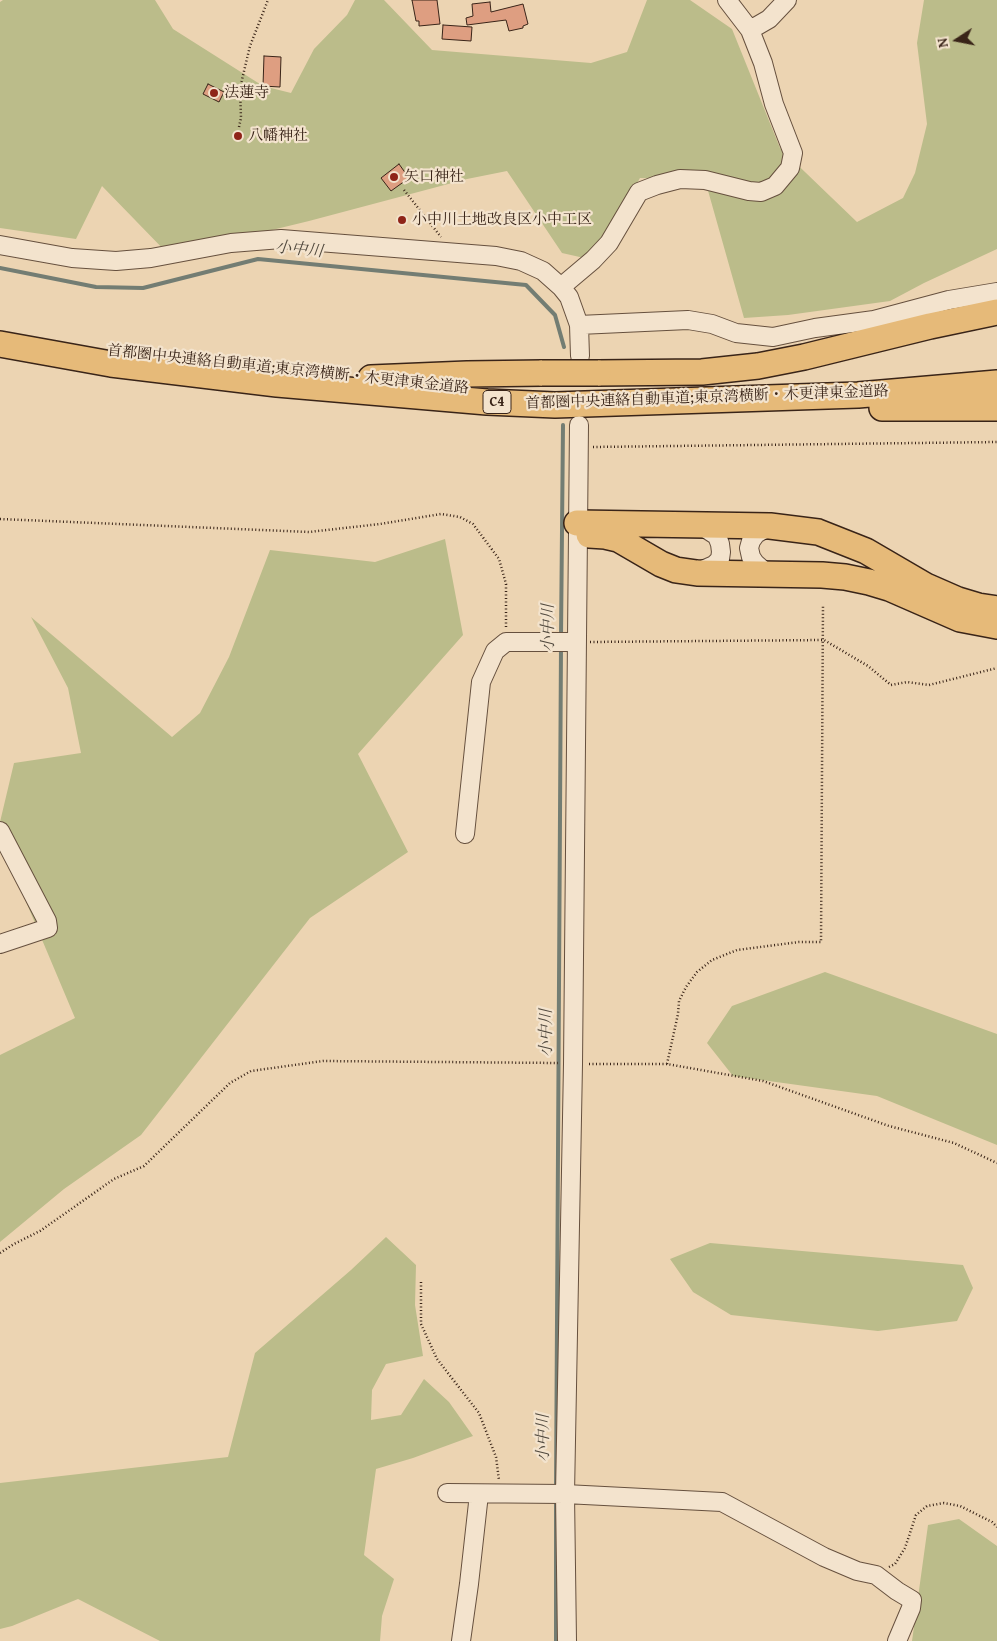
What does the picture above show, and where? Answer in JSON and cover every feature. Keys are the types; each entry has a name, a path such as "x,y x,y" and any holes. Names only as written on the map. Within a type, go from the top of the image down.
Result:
{"highway":[{"path":"361,378 542,373 702,372 758,366 804,357 930,326 997,312"},
{"name":"首都圏中央連絡自動車道;東京湾横断・木更津東金道路","path":"0,334 151,359 419,384 556,394 725,394 997,373"},
{"name":"首都圏中央連絡自動車道;東京湾横断・木更津東金道路","path":"0,344 111,364 278,384 486,402 555,405 858,395 997,383"},
{"path":"555,405 638,410 997,408"},
{"path":"578,529 700,525 770,526 818,532 866,551 926,586 958,600 997,609"},
{"path":"578,529 618,539 661,564 676,570 696,573 845,577 889,588 960,619 997,626"}],"street":[{"path":"560,287 593,260 609,243 639,192 680,179 705,180 761,192 776,186 790,168 793,153 774,104 763,63 750,30 727,0"},
{"path":"750,30 769,19 788,0"},
{"path":"0,245 72,258 116,261 152,258 231,243 281,239 496,256 521,261 544,271 569,297 579,326 580,356"},
{"path":"579,326 688,320 712,324 736,333 773,337 815,328 874,320 949,300 997,292"},
{"path":"566,1641 558,1494 573,1064 567,642 578,529 579,425"},
{"path":"696,573 714,566 720,559 721,552 717,536 700,525"},
{"path":"770,526 756,534 751,541 750,548 751,557 755,564 772,574"},
{"path":"465,834 481,682 495,651 506,642 567,642"},
{"path":"0,831 47,920 48,928 0,944"},
{"path":"447,1494 558,1494 722,1502 824,1557 856,1571 876,1575 912,1600 911,1608 896,1641"},
{"path":"461,1641 479,1494"}],"path":[{"path":"239,127 241,118 240,88 250,46 268,0"},
{"path":"404,190 446,243 450,251"},
{"path":"579,447 997,442"},
{"path":"0,518 309,532 380,524 441,514 460,517 473,524 499,559 506,584 506,642"},
{"path":"667,1064 679,1001 697,972 712,960 737,950 799,942 821,942 823,605"},
{"path":"567,642 824,640 868,666 891,685 907,682 928,686 997,668"},
{"path":"0,1253 40,1231 114,1179 144,1166 230,1083 252,1071 323,1061 667,1064 763,1081 889,1126 954,1143 997,1163"},
{"path":"421,1282 421,1324 437,1359 479,1413 496,1457 500,1494"},
{"path":"876,1575 895,1564 905,1548 916,1515 926,1506 944,1503 960,1506 992,1522 997,1527"}],"green space":[{"path":"3,0 155,0 173,29 263,86 291,93 314,49 347,15 355,0 384,0 432,50 591,63 627,52 647,0 690,0 732,29 780,148 857,222 903,198 915,173 927,124 917,43 924,0 997,0 997,249 890,301 788,315 744,318 705,180 640,178 593,260 562,253 507,171 467,179 309,221 169,255 102,186 76,239 0,228 0,2"},
{"path":"445,539 463,635 358,754 408,852 310,918 141,1135 64,1189 0,1242 0,1055 75,1018 0,840 0,822 14,763 81,753 68,688 31,617 172,737 200,713 229,657 270,550 375,562"},
{"path":"825,972 997,1034 997,1145 877,1096 733,1076 707,1043 732,1006"},
{"path":"386,1237 416,1265 415,1305 423,1356 386,1364 372,1390 371,1420 401,1415 424,1379 449,1402 473,1436 413,1458 376,1469 364,1555 394,1579 382,1616 380,1641 160,1641 78,1599 12,1626 0,1629 0,1483 228,1457 255,1353 351,1270"},
{"path":"710,1243 963,1265 973,1288 957,1321 878,1331 731,1315 693,1292 670,1259"},
{"path":"959,1519 997,1546 997,1641 912,1641 928,1525"}],"building":[{"path":"412,0 437,0 440,24 419,26 419,21 416,21"},
{"path":"490,2 491,12 523,4 528,24 523,26 523,28 509,31 506,20 467,25 466,18 473,16 472,4"},
{"path":"443,25 472,27 471,41 442,39"},
{"path":"264,56 281,57 280,87 263,86"},
{"path":"208,84 224,92 219,102 203,94"},
{"path":"399,164 409,178 391,191 381,178"}],"waterway":[{"name":"小中川","path":"0,268 96,287 143,288 258,259 526,285 555,315 564,347"},
{"name":"小中川","path":"561,636 563,425"},
{"name":"小中川","path":"556,1489 561,646"},
{"name":"小中川","path":"556,1498 556,1641"}],"place":[{"name":"法蓮寺","path":"214,93"},
{"name":"八幡神社","path":"238,136"},
{"name":"矢口神社","path":"394,177"},
{"name":"小中川土地改良区小中工区","path":"402,220"}]}
